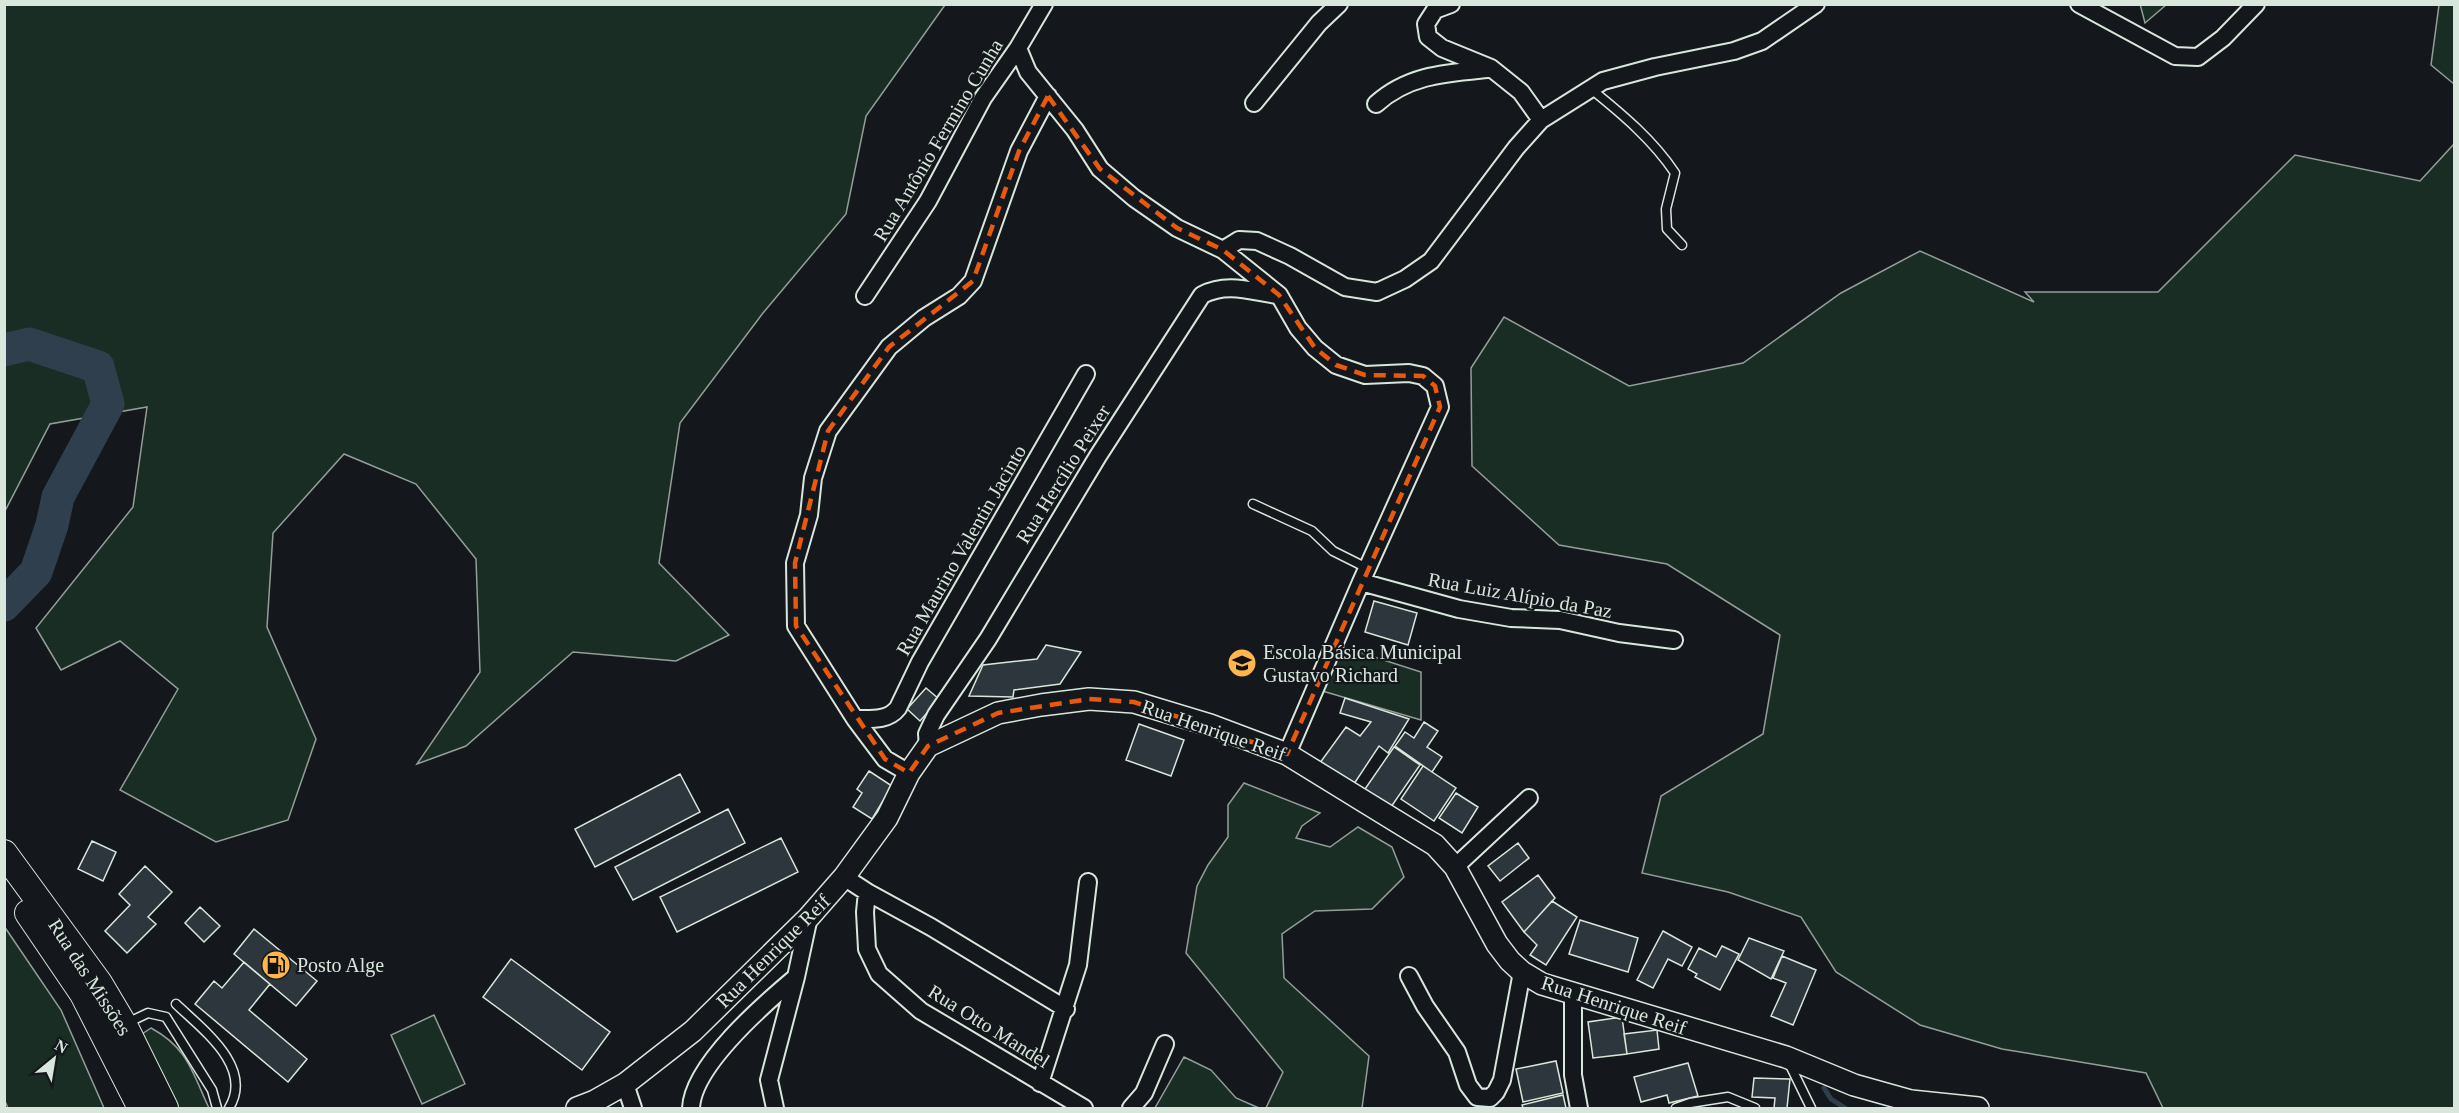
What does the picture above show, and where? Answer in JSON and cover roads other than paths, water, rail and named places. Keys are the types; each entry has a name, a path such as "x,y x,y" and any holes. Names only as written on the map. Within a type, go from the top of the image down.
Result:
{"main road":[{"name":"Rua das Missões","path":"4,853 93,974 141,1108"},
{"name":"Rua das Missões","path":"4,881 56,952 83,994 114,1030 165,1108"}],"street":[{"name":"Rua Antônio Fermino Cunha","path":"865,296 928,201 983,98 1018,48 1044,4"},
{"path":"1254,103 1319,23 1339,4"},
{"path":"1451,4 1435,10 1426,24 1428,37 1442,48 1491,68 1521,92 1541,120"},
{"path":"1223,250 1239,240 1257,241 1290,256 1345,287 1377,292 1405,279 1431,261 1516,148 1541,120 1603,81 1655,67 1734,51 1762,40 1816,4"},
{"path":"2079,4 2175,56 2198,57 2223,38 2256,4"},
{"path":"1018,48 1029,72 1075,130 1100,169 1134,198 1177,228 1223,250 1279,295 1298,328 1314,348 1336,365 1365,375 1409,373 1423,376 1435,386 1440,407 1287,754"},
{"path":"1376,104 1392,90 1430,76 1491,68"},
{"path":"909,772 885,759 855,719 796,626 795,563 808,515 813,478 828,431 889,347 924,318 959,296 973,281 1019,150 1048,96"},
{"name":"Rua Hercílio Peixer","path":"928,746 927,734 936,715 988,639 1098,456 1202,295 1217,287 1279,295"},
{"name":"Rua Maurino Valentin Jacinto","path":"855,719 882,718 893,715 898,708 920,662 1086,374"},
{"name":"Rua Luiz Alípio da Paz","path":"1364,575 1459,609 1511,618 1560,620 1619,633 1674,640"},
{"name":"Rua Henrique Reif","path":"577,1108 595,1101 624,1084 693,1031 809,917 844,878 887,818 909,772 928,746 998,713 1089,699 1134,702 1167,711 1287,754 1435,845 1455,867 1497,944 1510,961 1522,972 1542,984 1786,1057 1854,1085 1911,1101 1978,1108"},
{"path":"1455,867 1529,798"},
{"path":"844,878 931,927 1066,1009"},
{"path":"1040,1083 1066,1009 1078,964 1088,882"},
{"name":"Rua Otto Mandel","path":"867,892 865,912 867,949 879,974 921,1011 1084,1108"},
{"path":"775,1108 769,1080 809,917"},
{"path":"1409,976 1425,1006 1457,1052 1468,1085 1477,1097 1490,1098 1502,1080 1522,972"},
{"path":"691,1108 703,1074 750,1017 796,977"},
{"path":"1573,994 1573,1076 1579,1108"},
{"path":"1131,1108 1144,1093 1165,1044"},
{"path":"624,1084 633,1108"}],"lane":[{"path":"1591,89 1647,139 1662,154 1675,173 1666,209 1667,230 1682,245"},
{"path":"1253,504 1312,531 1334,552 1364,575"},
{"path":"176,1004 220,1048 235,1074 237,1087 229,1108"},
{"path":"114,1030 148,1013 166,1017 212,1090 217,1108"},
{"path":"1786,1057 1812,1108"},
{"path":"1676,1108 1690,1103 1728,1097 1755,1108"}],"waterway":[{"path":"4,350 29,344 98,367 108,404 58,497 52,525 36,572 4,605"},
{"path":"1824,1088 1831,1099 1845,1108"}],"place":[{"name":"Escola Básica Municipal Gustavo Richard","path":"1242,663"},
{"name":"Posto Alge","path":"276,965"}]}
